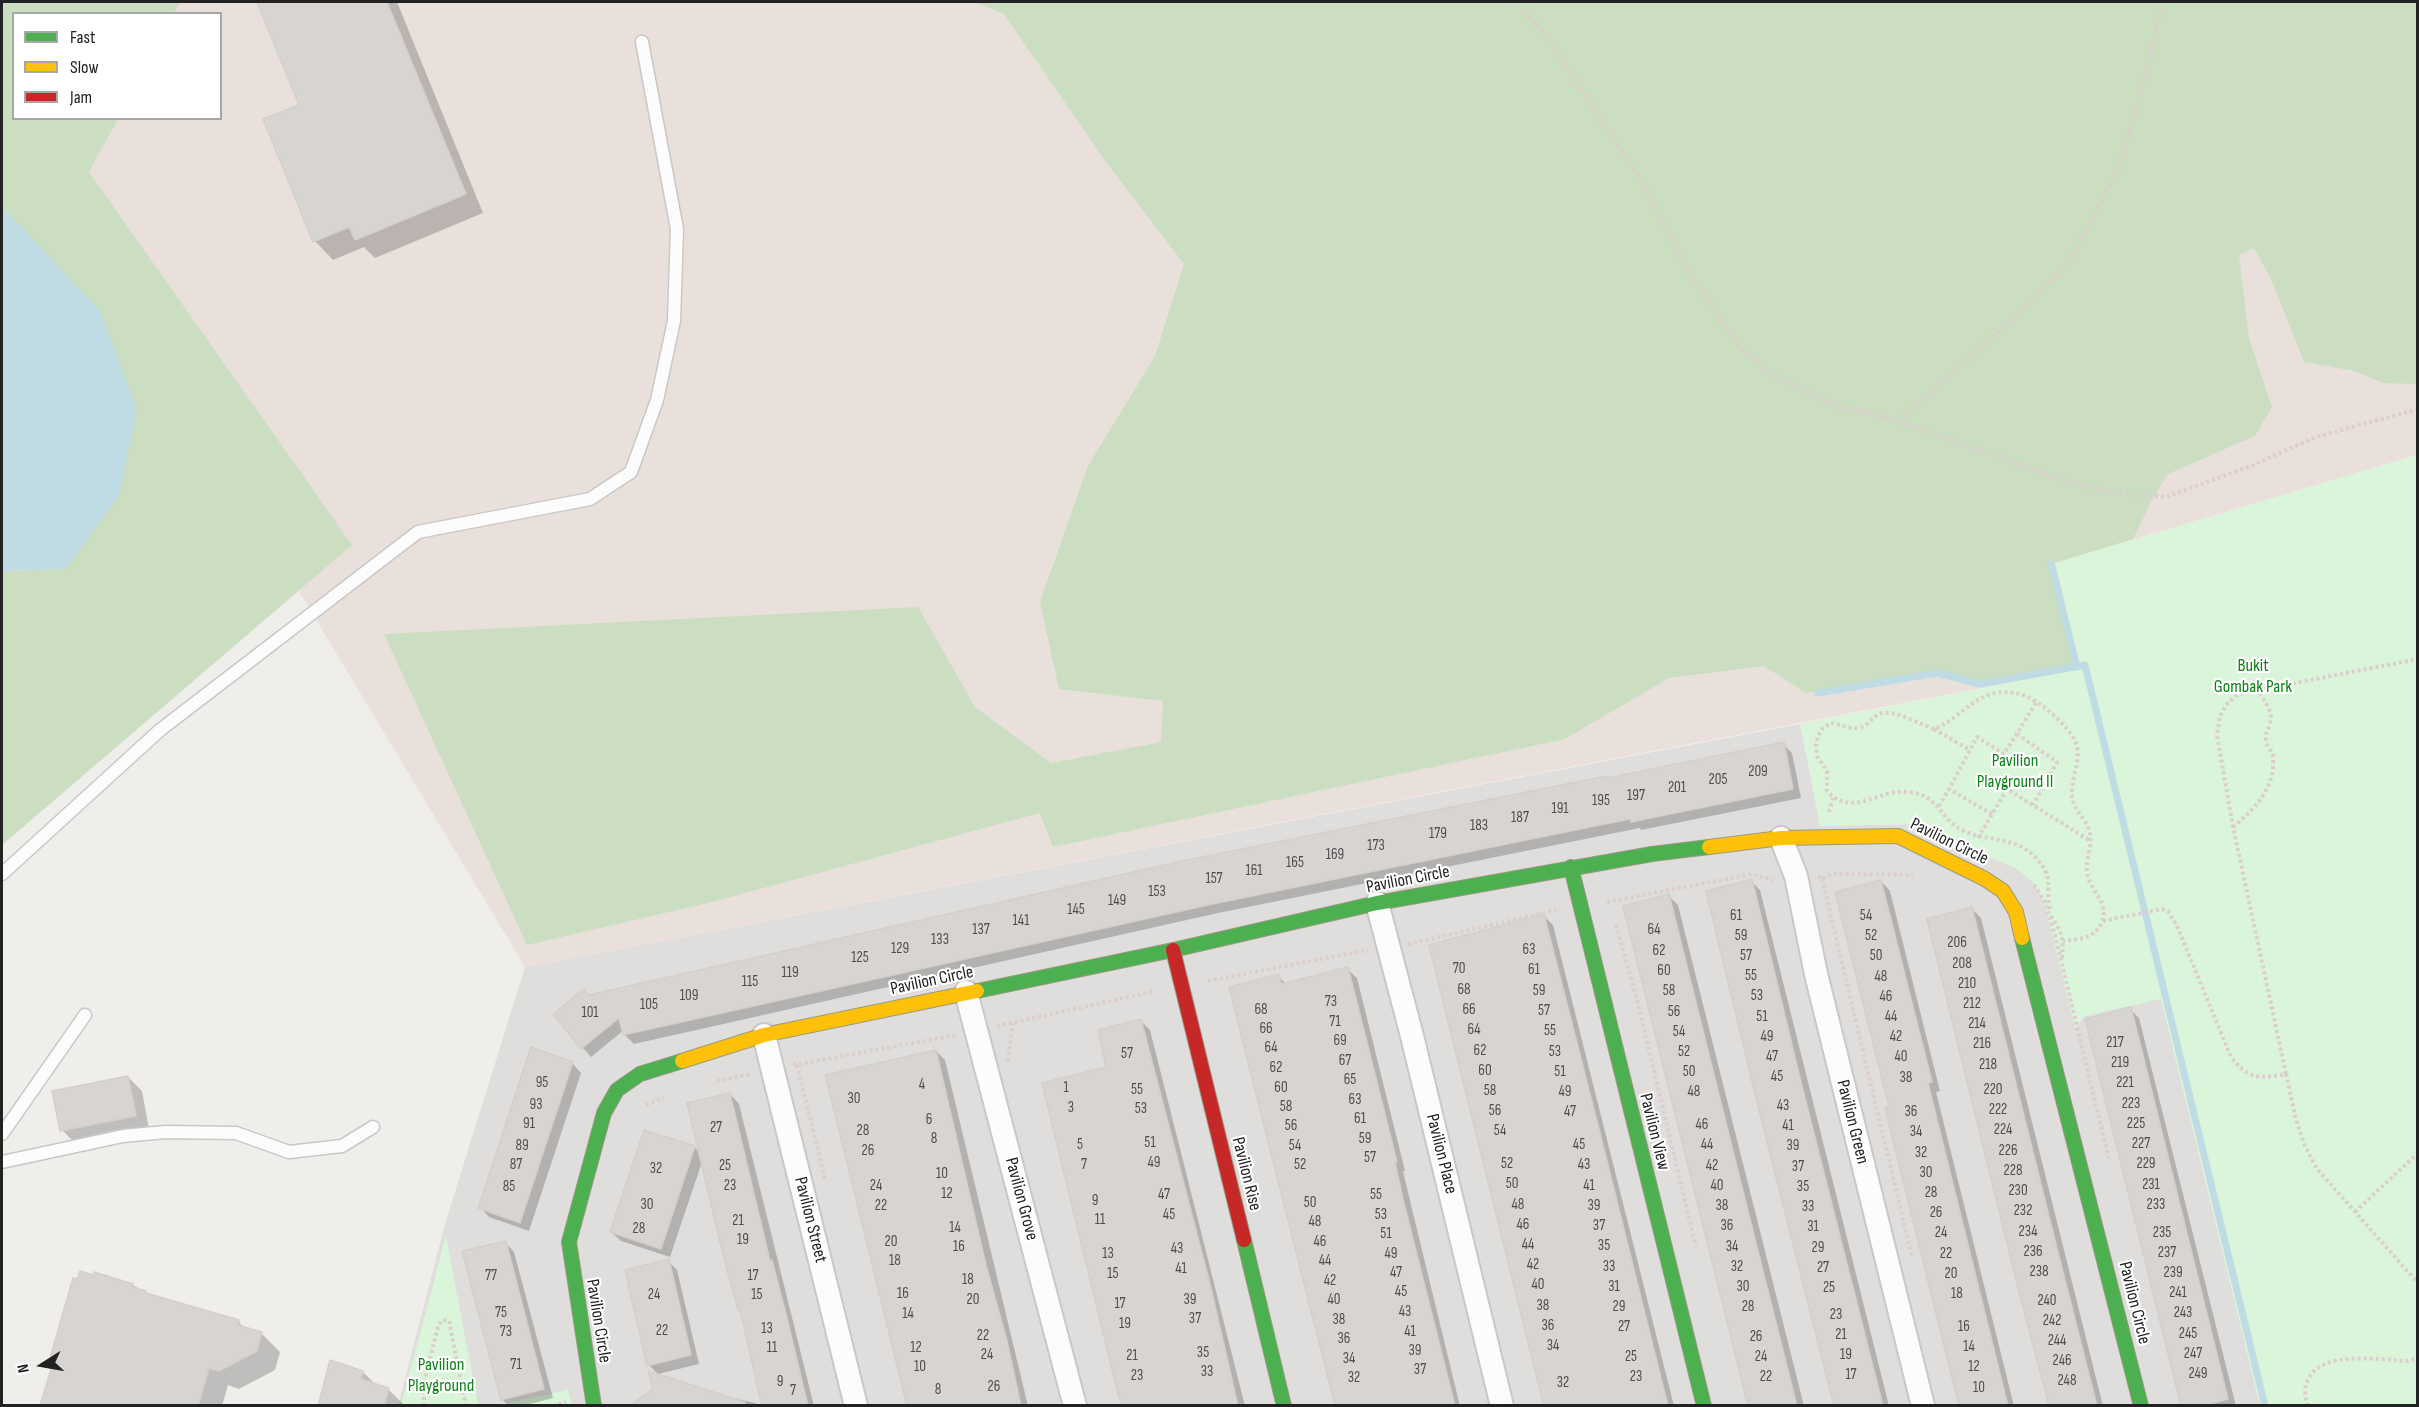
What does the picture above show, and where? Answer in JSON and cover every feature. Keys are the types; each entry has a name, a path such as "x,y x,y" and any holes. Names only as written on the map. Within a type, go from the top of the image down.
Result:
{"street":[{"name":"Pavilion Circle","path":"594,1406 569,1242 604,1113 617,1090 640,1074 764,1035 1173,950 1377,903 1652,854 1781,838 1898,836 1985,879 2003,891 2016,912 2141,1406"},
{"name":"Pavilion Green","path":"1781,838 1796,876 1816,974 1923,1406"},
{"name":"Pavilion View","path":"1571,867 1704,1406"},
{"name":"Pavilion Place","path":"1377,903 1502,1406"},
{"name":"Pavilion Rise","path":"1173,950 1284,1406"},
{"name":"Pavilion Grove","path":"966,992 1076,1406"},
{"name":"Pavilion Street","path":"764,1035 856,1406"}],"lane":[{"path":"2,874 160,730 418,532 590,499 631,472 657,400 674,321 676,229 642,42"},
{"path":"2,1134 85,1015"},
{"path":"2,1162 123,1136 165,1132 236,1133 289,1152 342,1146 374,1127"}],"path":[{"path":"1517,2 1550,41 1639,177 1695,282 1739,346 1775,377 1839,406 1899,421 2059,479 2105,492 2166,497 2251,466 2316,437 2418,409"},
{"path":"1899,421 2010,321 2071,260 2118,170 2150,62 2162,2"},
{"path":"2418,659 2238,694 2220,716 2217,735 2233,827 2296,1120 2305,1146 2317,1169 2418,1282"},
{"path":"2233,827 2252,811 2265,794 2271,777 2273,755 2266,743 2266,731 2271,721 2270,710 2258,689"},
{"path":"1934,729 1945,724 1967,705 1981,697 1999,693 2020,694 2065,725 2075,741 2078,755 2072,790 2076,811 2088,827 2090,840 2087,870 2090,882 2104,907 2103,921 2093,935 2063,941"},
{"path":"1939,806 1977,737 2004,754 2036,703"},
{"path":"1970,750 1934,729 1892,713 1875,716 1867,724 1853,729 1831,723 1823,728 1816,745 1817,756 1827,771 1827,792 1838,802 1852,803 1902,791 1927,798 1939,806 1953,825 1979,837 2009,841 2034,855 2047,871 2051,916 2060,930 2063,941 2062,963"},
{"path":"2017,734 2057,762 2033,805"},
{"path":"1949,789 1992,814"},
{"path":"1979,837 2007,789 2090,840"},
{"path":"711,1082 976,1031 1181,986 1389,947 1560,909 1570,904 1609,901 1752,874 1775,881 1813,874 1822,879 1912,1260"},
{"path":"1822,879 1831,874 1917,875"},
{"path":"1609,901 1612,913"},
{"path":"2103,921 2168,910 2231,1057 2242,1071 2253,1077 2286,1074"},
{"path":"1616,924 1638,1004 1698,1256"},
{"path":"642,1107 670,1095"},
{"path":"2355,1212 2418,1153"},
{"path":"424,1406 424,1380 438,1327 442,1320 448,1321 466,1406"},
{"path":"2308,1406 2305,1390 2309,1377 2328,1362 2342,1359 2408,1360 2418,1358"}],"shaded area":[{"path":"2,2 2417,2 2417,455 2055,563 2081,669 525,967 117,289 2,139"},
{"path":"1800,724 1821,826 1914,824 2016,868 2033,882 2044,901 2076,1027 2084,1016 2161,998 2260,1405 398,1406 445,1224 525,967"}],"green space":[{"path":"2,2 180,2 175,12 12,12 12,120 117,120 89,172 352,545 2,845 2,571 66,569 13,218 2,209"},
{"path":"974,2 2417,2 2417,384 2383,383 2355,371 2304,362 2272,281 2254,248 2239,255 2249,338 2272,407 2255,436 2168,474 2153,498 2133,539 2055,563 2081,669 1980,682 1937,671 1806,693 1764,666 1669,678 1565,739 1053,847 1040,813 708,903 527,945 384,634 918,607 975,707 1051,763 1161,742 1163,701 1059,689 1040,602 1088,466 1155,356 1184,264 1106,162 1004,14"},
{"name":"Bukit Gombak Park","path":"2417,455 2417,1405 2260,1405 2161,999 2084,1016 2075,1028 2044,901 2033,882 2016,868 1914,824 1820,826 1800,724 2081,669 2055,563"},
{"name":"Pavilion Playground","path":"446,1236 478,1405 401,1405"},
{"name":"Pavilion Playground","path":"568,1390 572,1405 499,1405"}],"water":[{"path":"2,209 100,311 137,410 119,495 66,569 2,571"}],"building":[{"path":"257,2 387,2 466,194 355,240 349,227 313,242 263,119 299,105"},
{"path":"1784,742 1793,789 1631,822 1630,819 1208,905 623,1035 619,1018 581,1049 553,1014 584,989 589,995 1182,861"},
{"path":"1752,879 1883,1406 1834,1406 1757,1102 1706,891"},
{"path":"1881,880 1932,1082 1928,1083 2008,1406 1959,1406 1885,1108 1889,1107 1835,892"},
{"path":"1669,894 1797,1406 1748,1406 1623,906"},
{"path":"1972,907 2097,1406 2049,1406 2018,1288 1927,919"},
{"path":"1544,914 1668,1406 1544,1406 1429,945"},
{"path":"1348,967 1455,1406 1335,1406 1229,987 1279,974 1281,984"},
{"path":"2131,1007 2228,1399 2202,1406 2181,1406 2085,1019"},
{"path":"1141,1019 1210,1284 1238,1406 1122,1406 1117,1390 1042,1083 1106,1067 1098,1030"},
{"path":"531,1047 573,1062 520,1223 478,1208"},
{"path":"936,1050 1021,1406 907,1406 825,1075"},
{"path":"128,1076 136,1116 60,1131 52,1091"},
{"path":"730,1093 770,1261 772,1260 808,1406 762,1406 740,1310 738,1310 723,1255 687,1103"},
{"path":"644,1130 695,1146 661,1249 610,1232"},
{"path":"506,1241 544,1389 501,1400 462,1251"},
{"path":"669,1259 691,1355 647,1366 625,1270"},
{"path":"80,1271 93,1275 94,1272 133,1284 133,1287 146,1291 146,1293 239,1320 238,1325 262,1332 257,1351 219,1371 209,1368 198,1406 40,1406 52,1366 48,1365 73,1278 77,1279"},
{"path":"330,1360 363,1371 361,1379 389,1388 384,1406 318,1406"},
{"path":"648,1371 745,1402 744,1406 629,1406 653,1389"}],"waterway":[{"path":"2051,564 2077,667"},
{"path":"2081,666 2085,665 2265,1406"},
{"path":"1818,693 1937,673 1980,684 2080,666"}],"traffic: fast":[{"path":"977,991 1173,950 1377,903 1652,854 1709,847"},
{"path":"1571,867 1704,1406"},
{"path":"2022,938 2141,1406"},
{"path":"594,1406 569,1242 604,1113 617,1090 640,1074 682,1061"},
{"path":"1244,1240 1284,1406"}],"traffic: slow":[{"path":"1709,847 1781,838 1898,836 1985,879 2003,891 2016,912 2022,938"},
{"path":"682,1061 764,1035 977,991"}],"traffic: jam":[{"path":"1173,950 1244,1240"}],"park label":[{"name":"Pavilion Playground II","path":"2015,771"}]}
